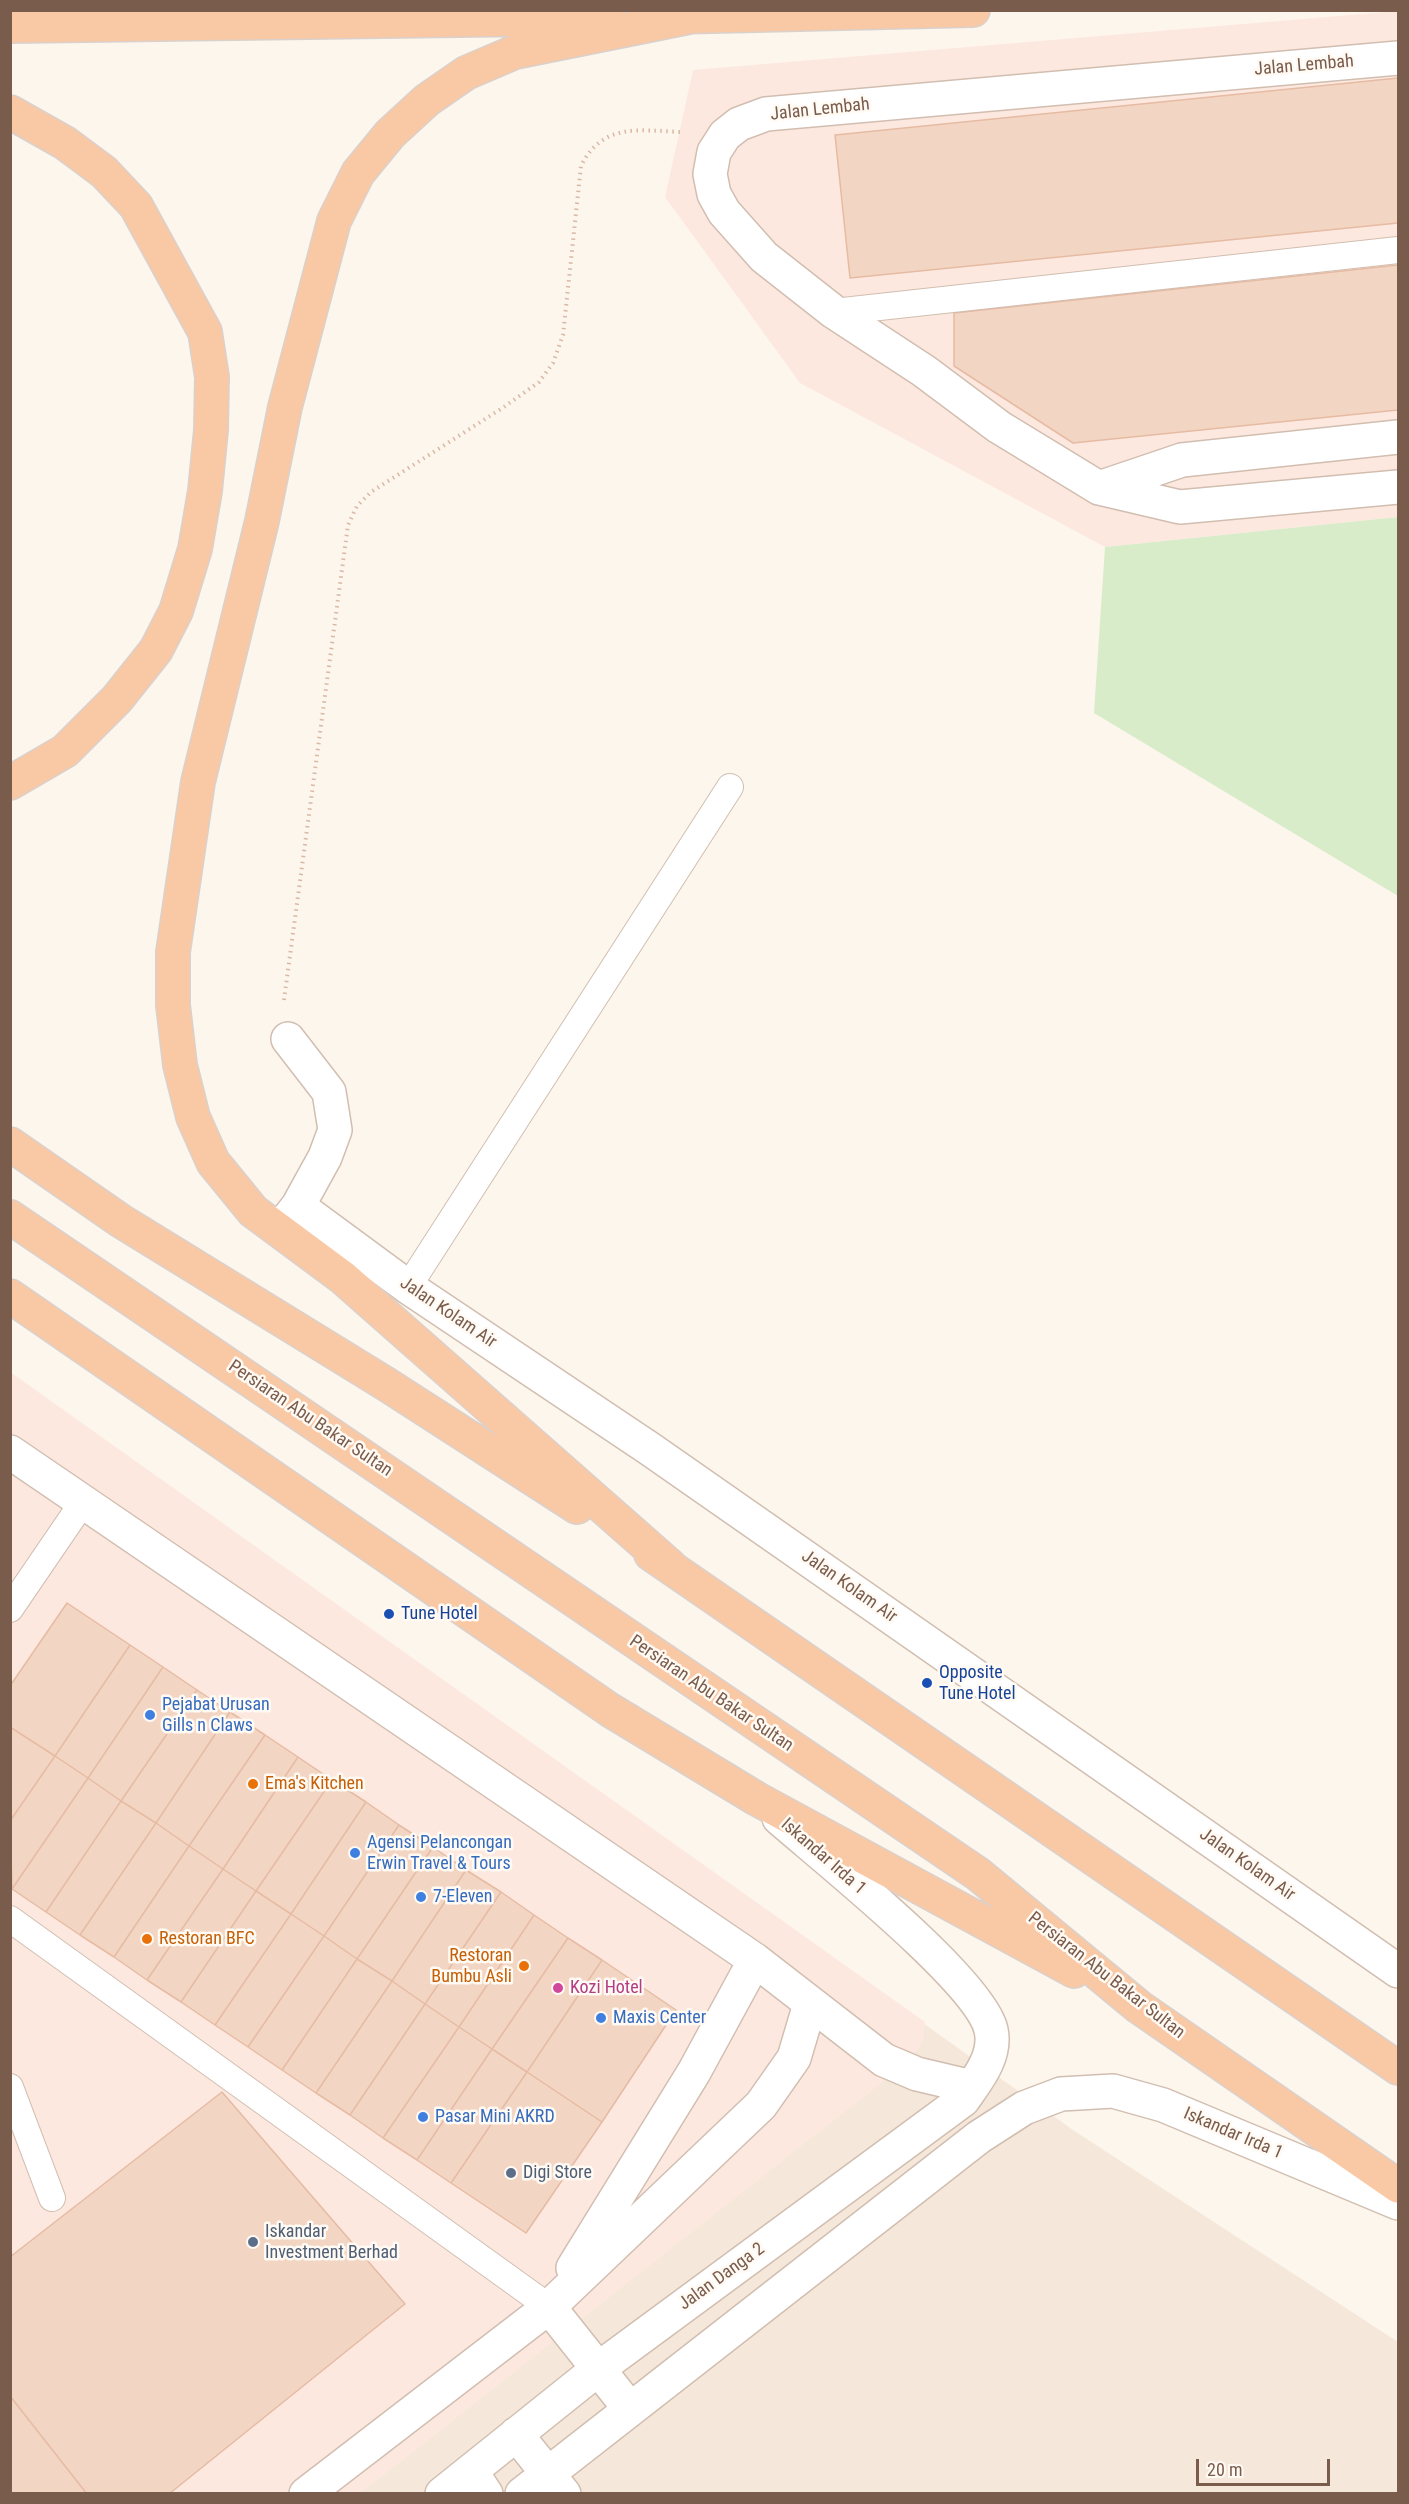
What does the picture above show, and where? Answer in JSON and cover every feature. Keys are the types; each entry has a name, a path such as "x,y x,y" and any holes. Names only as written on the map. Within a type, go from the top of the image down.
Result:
{"highway":[{"path":"10,26 689,17 973,10"},
{"path":"670,1566 342,1277 289,1218 253,1211 213,1162 193,1117 180,1065 173,1005 173,952 198,782 262,521 285,407 334,221 358,173 390,134 427,100 466,73 515,52 689,17"},
{"path":"10,112 65,143 104,172 136,206 204,332 212,377 211,430 204,491 195,549 176,611 156,650 117,699 65,751 10,783"},
{"path":"10,1143 121,1221 386,1384 670,1566 1398,2068"},
{"name":"Persiaran Abu Bakar Sultan","path":"10,1217 978,1874 1139,2007 1398,2186"},
{"path":"10,1296 610,1710 757,1799 1139,2007"}],"street":[{"name":"Jalan Lembah","path":"725,135 739,123 766,114 1398,58"},
{"path":"725,135 714,152 710,174 714,194 724,212 764,257 834,312 924,371 999,427 1100,489 1180,507 1398,487"},
{"path":"1100,489 1182,460 1398,437"},
{"path":"288,1039 329,1092 335,1130 326,1156 289,1218"},
{"name":"Jalan Kolam Air","path":"289,1218 408,1287 651,1449 1398,1971"},
{"path":"10,1452 755,1960 884,2060 917,2074 972,2087"},
{"name":"Iskandar Irda 1","path":"757,1799 902,1926 976,1999 991,2030 989,2053"},
{"path":"549,2307 694,2072 755,1960"},
{"path":"306,2493 549,2307 761,2105 794,2058 810,2004"},
{"name":"Jalan Danga 2","path":"442,2493 479,2482 516,2434 598,2369 963,2100 982,2074 989,2053"},
{"name":"Iskandar Irda 1","path":"630,2409 979,2137 1024,2108 1061,2094 1113,2091 1162,2105 1398,2203"},
{"path":"522,2493 556,2483 630,2409 549,2307"},
{"path":"516,2434 556,2483"}],"lane":[{"path":"834,312 1398,250"},
{"path":"408,1287 730,787"},
{"path":"10,1609 83,1502"},
{"path":"10,1918 549,2307"},
{"path":"10,2087 52,2198"}],"path":[{"path":"283,1003 348,525 357,506 372,492 539,382 553,363 563,335 582,166 588,152 615,133 725,135"}],"shaded area":[{"path":"1398,11 1398,517 1105,547 800,383 665,197 693,70"},
{"path":"10,1372 1073,2130 1398,2342 1398,2493 11,2493"},
{"path":"10,1372 925,2022 923,2041 909,2061 361,2493 11,2493"}],"green space":[{"path":"1398,517 1398,896 1094,713 1105,547"}],"building":[{"path":"1398,78 1398,223 850,278 835,135"},
{"path":"1398,265 1398,410 1073,443 954,366 954,313"},
{"path":"67,1603 130,1645 55,1756 10,1727 10,1686"},
{"path":"130,1645 163,1667 88,1778 55,1756"},
{"path":"163,1667 197,1690 121,1801 88,1778"},
{"path":"197,1690 230,1712 156,1823 121,1801"},
{"path":"230,1712 265,1735 189,1846 156,1823"},
{"path":"10,1727 55,1756 10,1821"},
{"path":"265,1735 298,1757 223,1869 189,1846"},
{"path":"55,1756 88,1778 12,1889 10,1821"},
{"path":"298,1757 332,1780 256,1891 223,1869"},
{"path":"88,1778 121,1801 46,1912 12,1889"},
{"path":"332,1780 366,1802 291,1914 256,1891"},
{"path":"121,1801 156,1823 80,1935 46,1912"},
{"path":"366,1802 399,1825 324,1936 291,1914"},
{"path":"156,1823 189,1846 114,1957 80,1935"},
{"path":"399,1825 433,1847 357,1959 324,1936"},
{"path":"189,1846 223,1869 147,1980 114,1957"},
{"path":"433,1847 466,1870 392,1981 357,1959"},
{"path":"223,1869 256,1891 181,2002 147,1980"},
{"path":"466,1870 501,1892 425,2004 392,1981"},
{"path":"256,1891 291,1914 215,2025 181,2002"},
{"path":"501,1892 534,1915 459,2027 425,2004"},
{"path":"291,1914 324,1936 248,2047 215,2025"},
{"path":"534,1915 568,1938 492,2049 459,2027"},
{"path":"324,1936 357,1959 282,2070 248,2047"},
{"path":"568,1938 602,1960 527,2072 492,2049"},
{"path":"357,1959 392,1981 316,2093 282,2070"},
{"path":"602,1960 676,2010 602,2122 527,2072"},
{"path":"392,1981 425,2004 350,2115 316,2093"},
{"path":"425,2004 459,2027 383,2138 350,2115"},
{"path":"459,2027 492,2049 417,2160 383,2138"},
{"path":"492,2049 527,2072 451,2183 417,2160"},
{"path":"527,2072 602,2122 526,2233 451,2183"},
{"path":"222,2092 405,2304 169,2494 87,2494 10,2396 10,2257"},
{"path":"10,2396 87,2494 10,2494"}],"place":[{"name":"Tune Hotel","path":"389,1614"},
{"name":"Opposite Tune Hotel","path":"927,1683"},
{"name":"Pejabat Urusan Gills n Claws","path":"150,1715"},
{"name":"Ema's Kitchen","path":"253,1784"},
{"name":"Agensi Pelancongan Erwin Travel & Tours","path":"355,1853"},
{"name":"7-Eleven","path":"421,1897"},
{"name":"Restoran BFC","path":"147,1939"},
{"name":"Restoran Bumbu Asli","path":"524,1966"},
{"name":"Kozi Hotel","path":"558,1988"},
{"name":"Maxis Center","path":"601,2018"},
{"name":"Pasar Mini AKRD","path":"423,2117"},
{"name":"Digi Store","path":"511,2173"},
{"name":"Iskandar Investment Berhad","path":"253,2242"}]}
